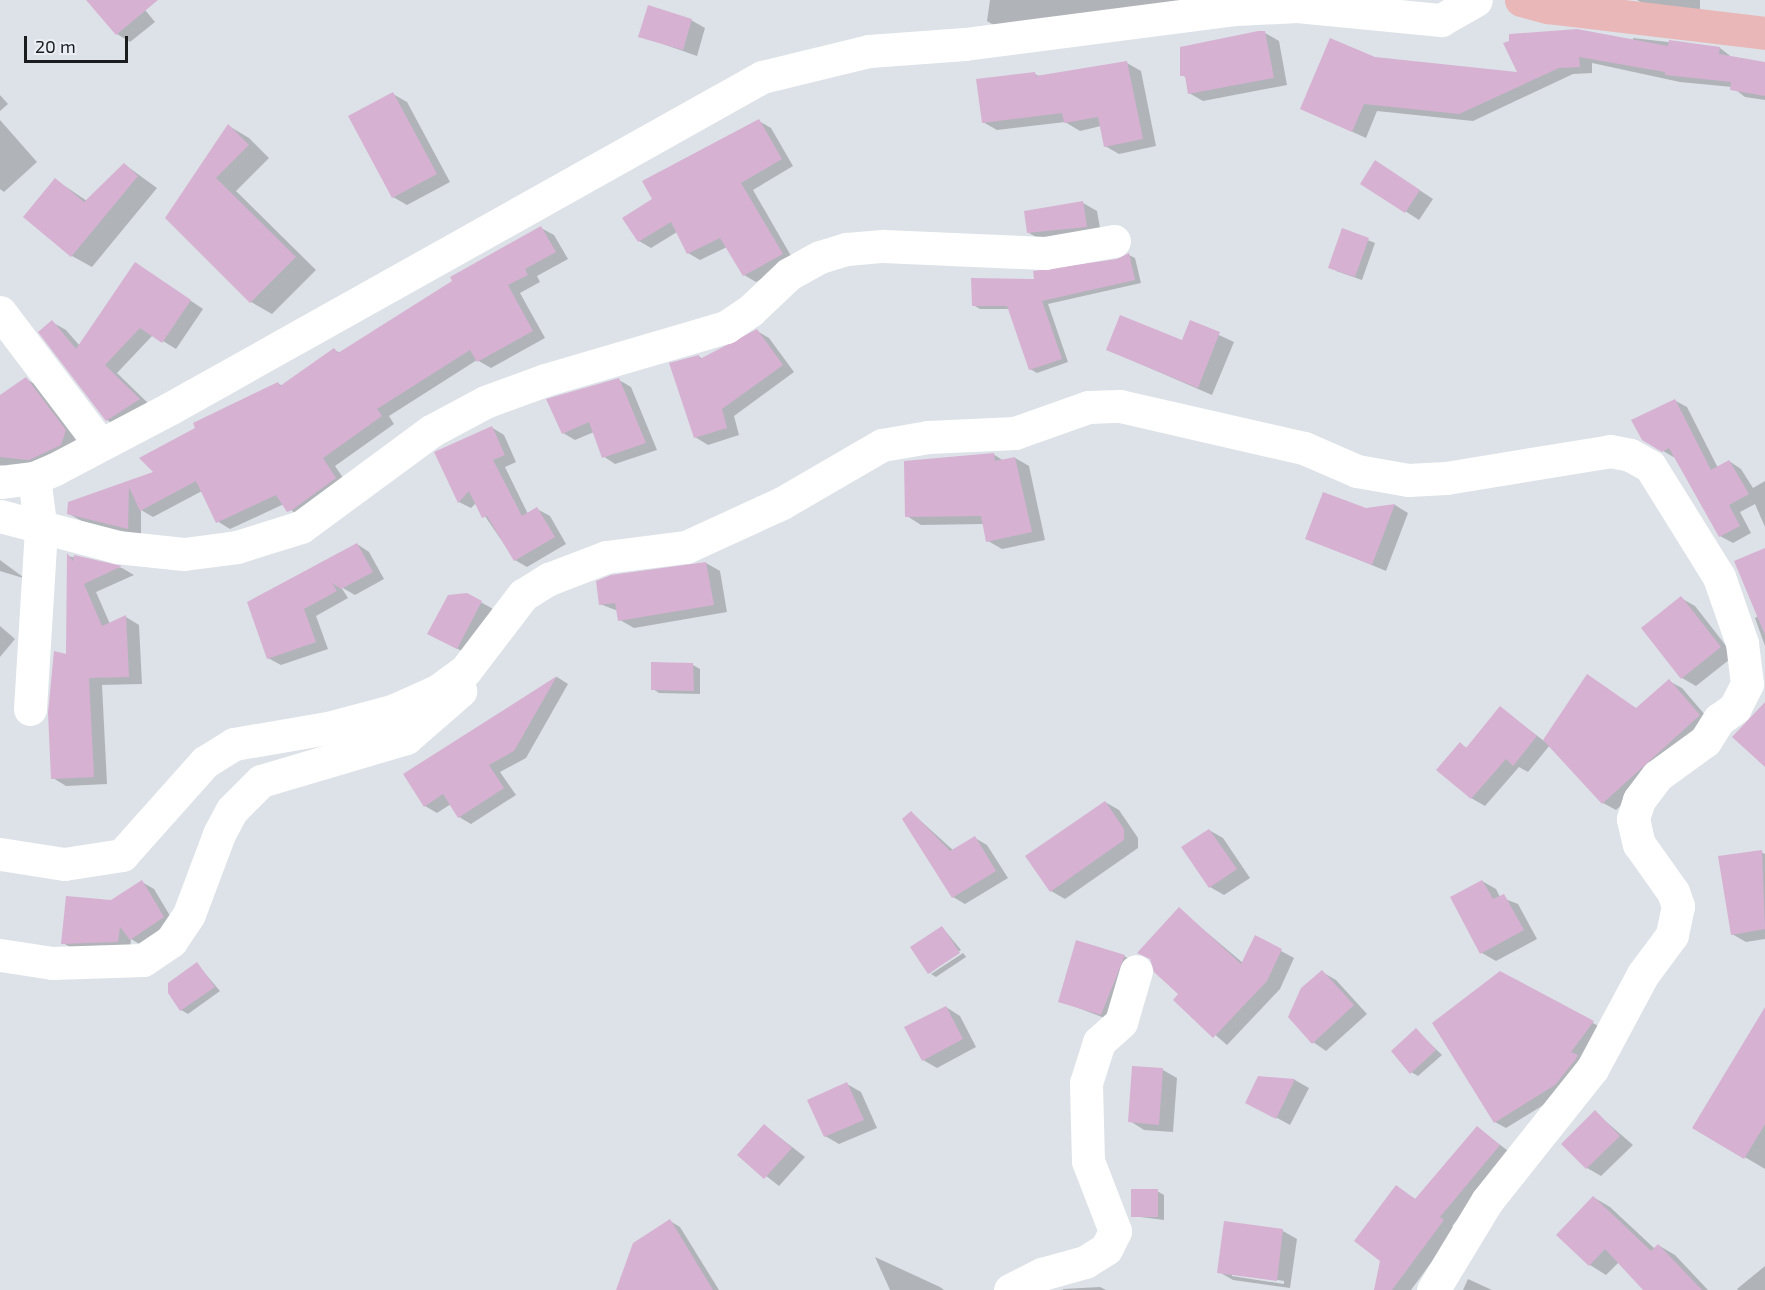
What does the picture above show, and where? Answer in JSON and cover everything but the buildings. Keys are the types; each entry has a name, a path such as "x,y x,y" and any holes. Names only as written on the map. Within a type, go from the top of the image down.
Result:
{"main road":[{"path":"1521,0 1548,7 1765,33"}],"street":[{"path":"0,482 34,478 169,410 762,77 869,51 965,44 1236,9 1297,6 1441,20 1476,0"},
{"path":"0,516 41,530 117,547 184,554 237,547 302,527 431,431 486,402 545,380 726,327 750,311 789,274 820,257 847,249 883,246 1045,253 1114,241"},
{"path":"0,312 100,444"},
{"path":"0,854 64,864 122,855 189,779 218,752 254,738 332,727 392,711 437,691 465,671 507,612 523,595 581,564 606,557 686,547 730,529 882,445 928,437 1015,433 1088,407 1120,406 1274,440 1304,448 1357,471 1408,480 1446,478 1610,451 1650,466 1719,577 1742,643 1747,684 1735,708 1719,719 1705,741 1657,776 1639,800 1633,819 1639,844 1673,892 1678,906 1672,935 1637,983 1592,1069 1487,1201 1433,1290"},
{"path":"30,709 41,530 34,478"},
{"path":"0,955 52,963 105,964 142,960 171,941 199,893 219,834 232,810 250,791 261,781 406,738 490,663 500,642 507,612"},
{"path":"1011,1290 1042,1274 1085,1262 1106,1249 1115,1231 1088,1161 1086,1083 1099,1041 1121,1022 1136,971"}]}
